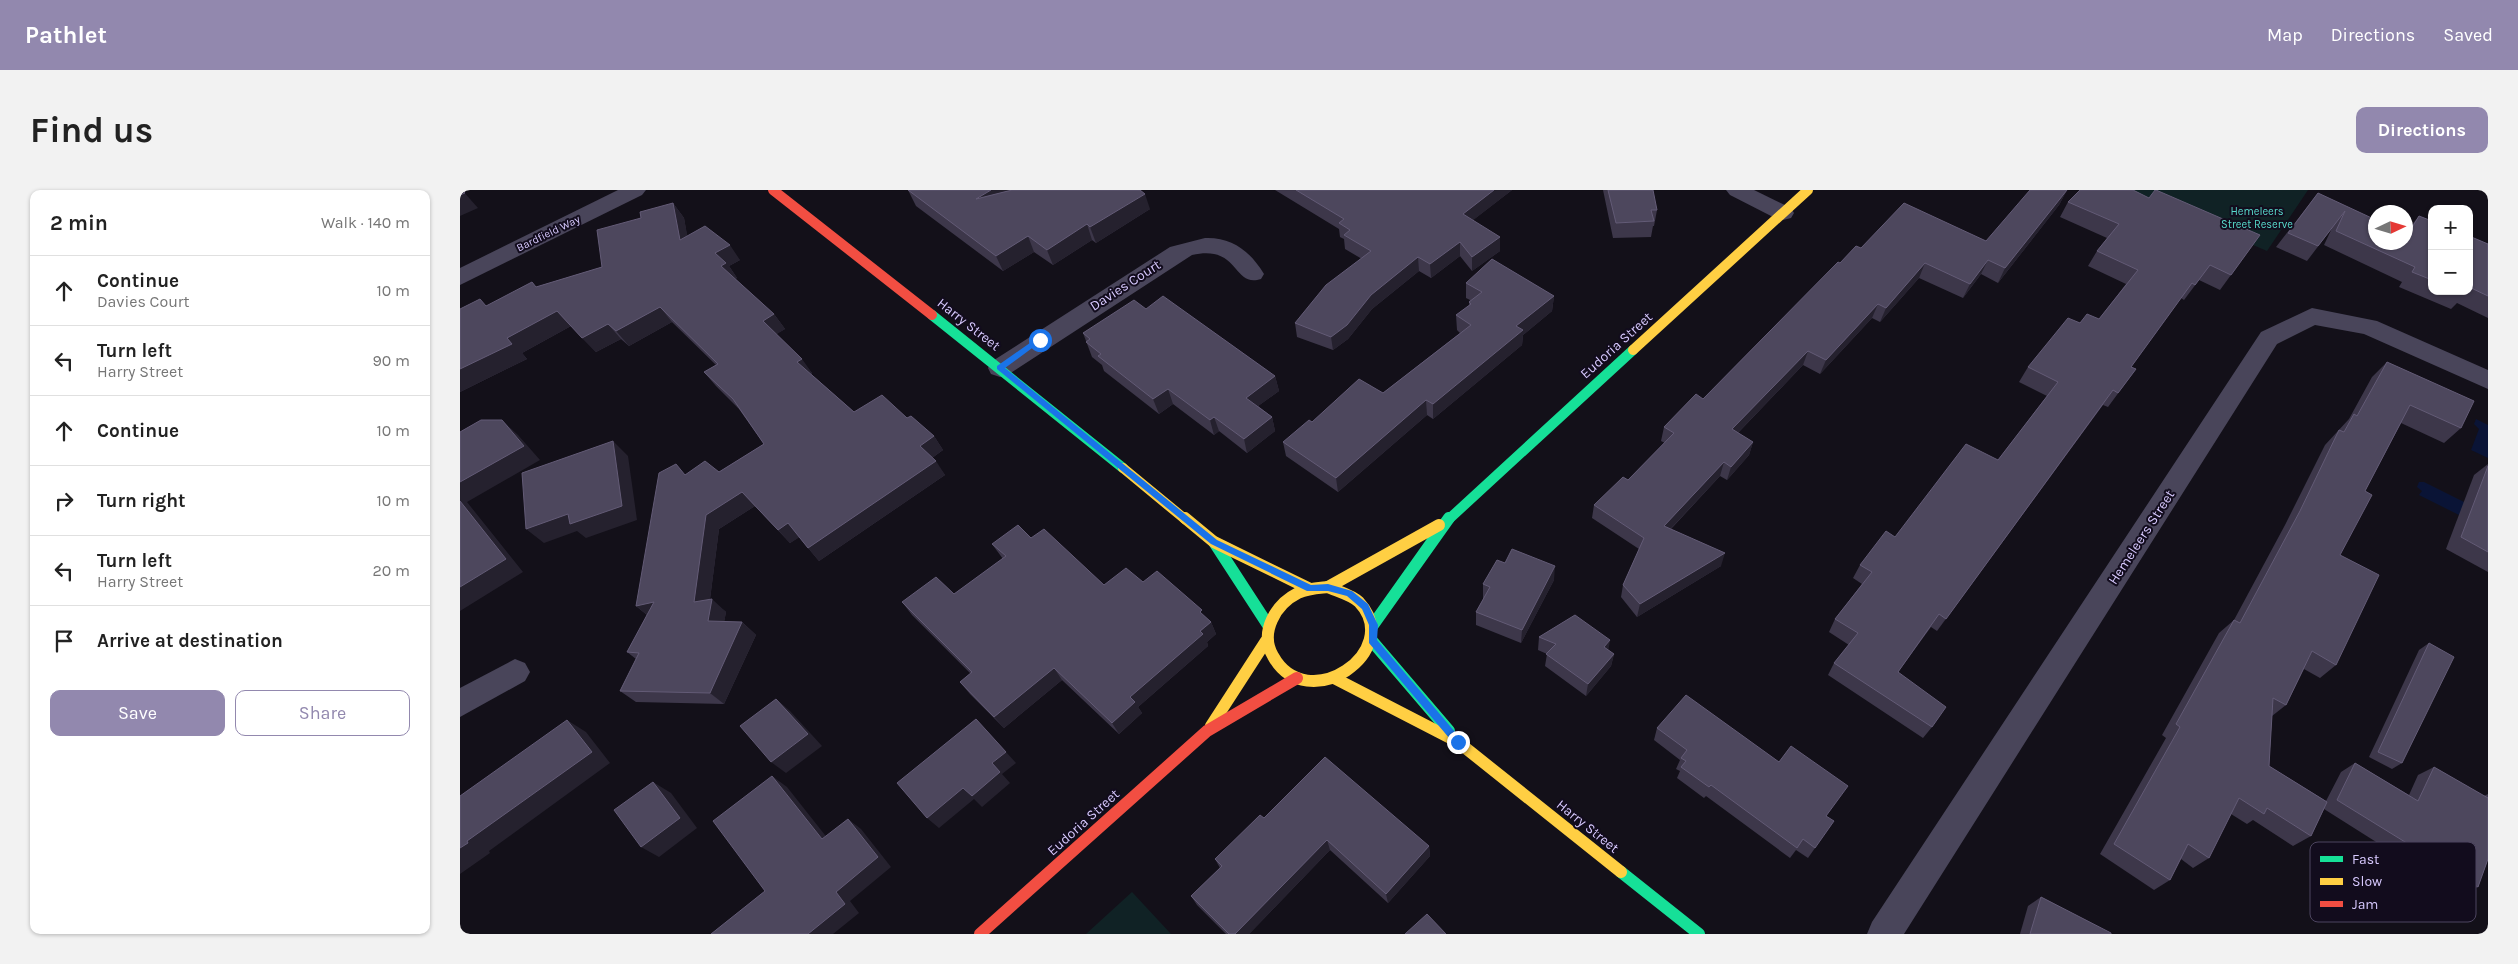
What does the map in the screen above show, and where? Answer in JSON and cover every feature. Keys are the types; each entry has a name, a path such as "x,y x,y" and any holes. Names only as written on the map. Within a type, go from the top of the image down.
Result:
{"street":[{"name":"Bardfield Way","path":"460,277 636,190"},
{"name":"Harry Street","path":"773,190 1000,368 1214,542 1310,589"},
{"path":"1737,190 1783,213"},
{"name":"Eudoria Street","path":"1373,625 1445,522 1808,190"},
{"name":"Davies Court","path":"1000,368 1178,252 1196,245 1212,246 1232,251 1254,274"},
{"name":"Hemeleers Street","path":"1884,934 2269,338 2312,316 2369,327 2488,380"},
{"name":"Eudoria Street","path":"1328,588 1445,522"},
{"name":"Harry Street","path":"1214,542 1268,625"},
{"path":"1328,588 1349,593 1366,606 1373,625 1372,641 1365,656 1352,670 1334,678 1316,681 1297,678 1275,663 1266,641 1268,625 1277,609 1291,597 1310,589 1328,588"},
{"name":"Eudoria Street","path":"1207,732 1266,641"},
{"name":"Harry Street","path":"1372,641 1458,742 1699,934"},
{"path":"460,704 515,672"},
{"name":"Eudoria Street","path":"980,934 1207,732 1297,678"},
{"name":"Harry Street","path":"1334,678 1458,742"}],"green space":[{"name":"Hemeleers Street Reserve","path":"2125,190 2308,190 2267,251"},
{"path":"1132,892 1171,934 1086,934"}],"water":[{"path":"2476,419 2488,425 2488,458 2471,450 2479,429 2474,424"},
{"path":"2419,482 2424,482 2472,506 2463,517 2419,495 2422,491 2417,487"}],"building":[{"path":"908,190 991,190 976,199 1012,190 1140,190 1145,194 1090,227 1087,224 1047,250 1028,236 996,256"},
{"path":"1296,190 1494,190 1463,214 1500,237 1472,257 1460,242 1430,264 1418,257 1371,295 1347,325 1331,337 1295,323 1326,285 1371,251 1344,235 1350,230 1339,223 1344,219"},
{"path":"1608,190 1653,190 1657,210 1651,210 1654,221 1616,223"},
{"path":"2030,190 2067,190 2005,268 1988,260 1970,284 1925,263 1886,308 1878,304 1826,360 1808,351 1732,429 1753,442 1731,467 1724,462 1664,526 1725,553 1640,604 1623,585 1644,538 1594,505 1623,477 1628,480 1674,433 1664,427 1696,394 1703,399 1838,262 1840,263 1856,246 1861,248 1904,203 1986,241"},
{"path":"2080,190 2133,190 2149,198 2156,190 2260,235 2231,275 2210,265 2195,285 2192,283 2131,367 2136,369 2118,393 2113,390 1946,619 1939,614 1898,672 1946,707 1932,727 1834,663 1858,633 1835,619 1872,572 1860,565 1886,531 1895,537 1966,444 1998,460 2058,382 2028,367 2068,318 2080,323 2087,314 2099,319 2138,270 2097,251 2119,224 2068,202"},
{"path":"2318,193 2368,216 2368,246 2336,231 2345,211 2318,246 2288,233"},
{"path":"673,203 680,240 705,226 730,245 715,253 726,263 721,266 774,314 763,321 802,359 797,362 854,412 882,395 907,418 911,416 934,436 920,446 936,461 808,548 788,523 778,530 742,492 706,515 694,602 712,599 708,621 742,622 710,693 620,691 639,653 627,652 654,602 636,606 659,473 676,464 685,475 705,461 719,472 764,444 733,399 704,372 718,364 660,307 616,331 608,324 582,338 557,311 507,338 512,344 460,369 460,309 480,299 486,306 532,282 536,287 602,267 597,230 641,218 640,212"},
{"path":"2419,216 2428,219 2428,278 2412,272 2415,267 2378,250 2413,250 2413,226"},
{"path":"2473,238 2488,244 2488,296 2473,289"},
{"path":"1492,259 1554,296 1516,326 1523,330 1433,404 1426,400 1336,478 1283,442 1309,420 1312,422 1359,379 1383,393 1471,325 1456,315 1471,304 1469,302 1482,292 1466,283"},
{"path":"1163,296 1275,376 1246,398 1272,417 1244,439 1214,417 1210,420 1168,389 1153,399 1098,356 1101,354 1086,342 1090,339 1083,333 1134,300 1146,309"},
{"path":"2387,362 2474,401 2461,428 2410,405 2365,491 2372,495 2340,555 2379,575 2336,665 2312,651 2286,705 2273,698 2269,766 2327,802 2311,836 2267,808 2264,814 2239,798 2209,858 2188,844 2170,880 2114,844 2180,727 2176,724 2234,620 2240,623 2300,511 2339,430 2344,432 2354,414 2357,416"},
{"path":"481,420 502,420 524,446 460,482 460,432"},
{"path":"613,441 622,506 570,524 568,514 526,529 522,473"},
{"path":"2488,466 2488,552 2461,537"},
{"path":"460,501 506,559 460,587"},
{"path":"1018,525 1031,538 1044,529 1104,585 1126,568 1143,582 1157,571 1202,610 1200,612 1211,622 1200,631 1203,634 1130,697 1135,702 1112,723 1054,668 994,717 960,682 972,672 902,602 936,577 954,594 1006,556 992,544"},
{"path":"1512,549 1555,566 1522,630 1476,612 1490,587 1483,584 1497,560 1505,563"},
{"path":"1575,615 1610,640 1604,647 1614,654 1588,684 1546,654 1556,644 1539,637"},
{"path":"2429,643 2454,657 2402,763 2378,752"},
{"path":"1686,695 1779,762 1791,746 1848,786 1826,816 1834,821 1815,848 1803,839 1797,848 1711,785 1709,787 1681,767 1686,761 1681,758 1687,750 1657,728"},
{"path":"776,699 808,734 771,762 740,726"},
{"path":"976,719 1006,752 992,763 1000,772 972,796 963,788 927,818 897,783"},
{"path":"567,720 592,752 467,841 468,843 460,848 460,796"},
{"path":"1325,757 1429,846 1386,894 1327,840 1235,934 1229,934 1191,896 1222,866 1215,859 1260,815 1264,818"},
{"path":"2355,763 2418,801 2434,767 2488,798 2488,859 2478,887 2476,886 2476,842 2405,842 2337,800"},
{"path":"772,776 822,839 848,819 878,857 836,892 845,904 808,934 711,934 765,891 713,821"},
{"path":"653,782 680,818 641,847 614,810"},
{"path":"2041,897 2111,933 2111,934 2030,934"},
{"path":"1427,914 1446,934 1405,934"}],"traffic: fast":[{"path":"932,315 1123,468"},
{"path":"1373,625 1445,522 1633,350"},
{"path":"1214,542 1268,625"},
{"path":"1372,641 1449,731"},
{"path":"1621,872 1699,934"}],"traffic: slow":[{"path":"1633,350 1808,190"},
{"path":"1123,468 1214,542 1310,589"},
{"path":"1328,587 1439,525"},
{"path":"1328,587 1358,601 1371,619 1370,640 1359,659 1341,674 1319,682 1297,679 1276,662 1270,651 1269,628 1279,608 1298,593 1309,589 1328,587"},
{"path":"1211,726 1266,641"},
{"path":"1334,678 1458,742 1621,872"}],"traffic: jam":[{"path":"773,190 932,315"},
{"path":"980,934 1207,731 1297,678"}],"route":[{"path":"1040,340 1000,368 1214,542 1288,576 1310,589 1328,588 1349,593 1366,606 1373,625 1372,641 1458,742"}]}
